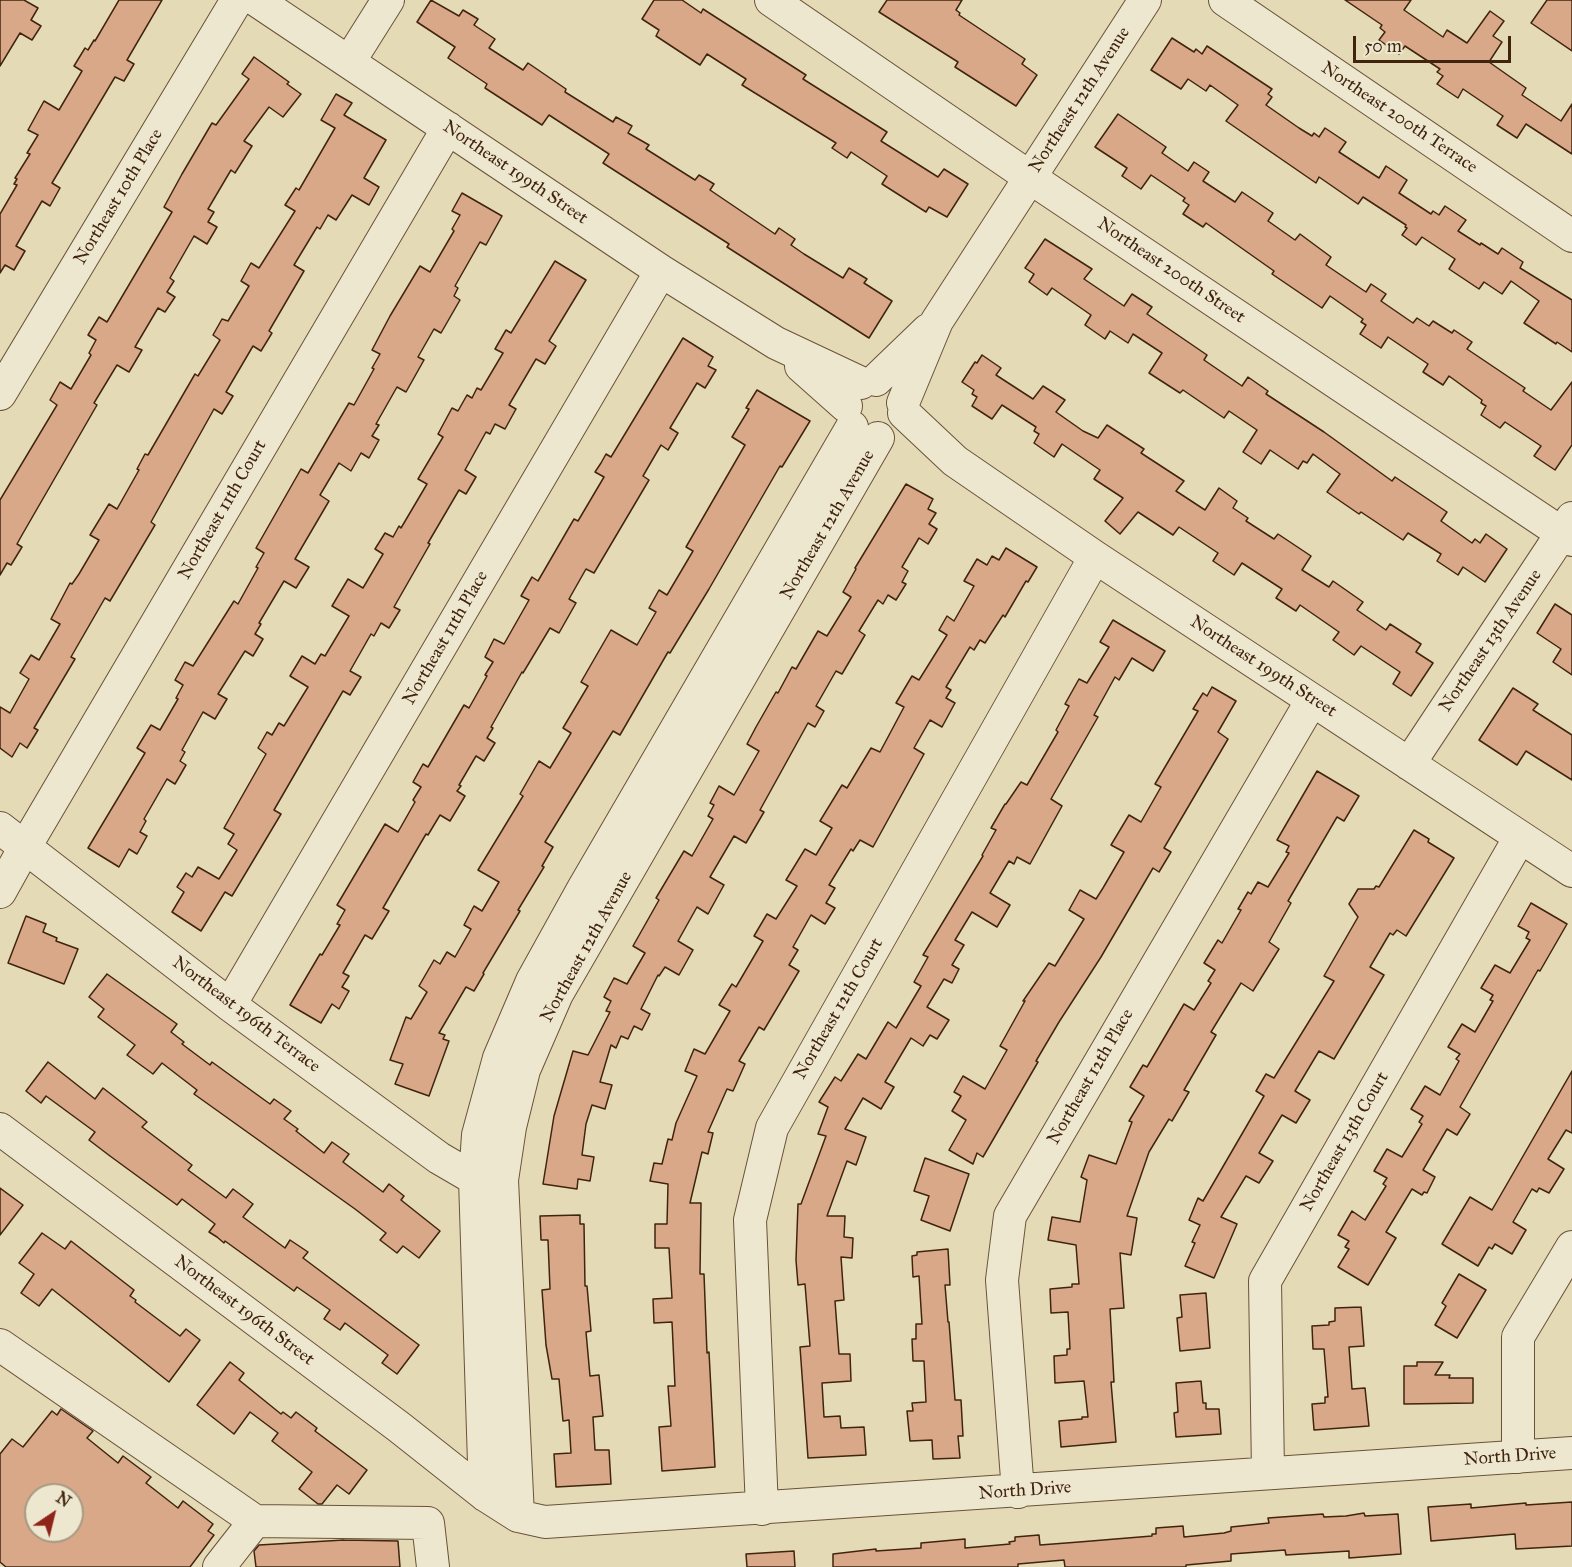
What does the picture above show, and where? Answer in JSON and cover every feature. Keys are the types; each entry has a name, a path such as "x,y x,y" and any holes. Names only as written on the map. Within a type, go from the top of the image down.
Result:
{"street":[{"name":"Northeast 10th Place","path":"0,394 237,0"},
{"name":"Northeast 199th Street","path":"256,0 661,271 776,343 1572,871"},
{"path":"348,62 388,0"},
{"name":"Northeast 200th Street","path":"771,0 1029,177 1569,530"},
{"name":"Northeast 12th Avenue","path":"518,1516 488,1179 478,1135 499,1058 532,981 582,889 876,411 1145,0"},
{"name":"Northeast 200th Terrace","path":"1225,0 1572,236"},
{"name":"Northeast 11th Court","path":"0,892 448,128"},
{"name":"Northeast 11th Place","path":"230,1005 661,271"},
{"name":"Northeast 13th Avenue","path":"1409,764 1569,530"},
{"name":"Northeast 12th Court","path":"762,1509 750,1220 772,1128 1095,556"},
{"name":"Northeast 12th Place","path":"1018,1492 1002,1280 1010,1215 1312,700"},
{"name":"Northeast 196th Terrace","path":"0,828 230,1005 439,1158 488,1179"},
{"name":"Northeast 13th Court","path":"1268,1472 1265,1281 1520,837"},
{"name":"Northeast 196th Street","path":"0,1129 399,1427 485,1495"},
{"name":"Northeast 12th Avenue","path":"485,1495 488,1179"},
{"path":"1518,1457 1518,1337 1572,1247"},
{"path":"0,1345 255,1521 428,1523 433,1567"},
{"name":"North Drive","path":"485,1495 518,1516 545,1522 1572,1453"},
{"path":"219,1567 255,1521"}],"building":[{"path":"0,0 24,0 38,8 31,20 41,26 32,40 20,33 0,66"},
{"path":"119,0 162,0 127,60 134,64 124,81 115,77 52,183 60,188 50,206 42,201 16,246 25,251 14,270 5,265 0,273 0,214 17,185 14,184 17,179 15,178 30,154 27,153 38,135 28,130 44,101 59,110 82,71 74,66 85,48 88,50 95,41"},
{"path":"431,0 459,16 463,10 478,19 474,25 495,39 489,48 523,70 528,63 566,89 565,92 613,122 616,117 632,126 628,133 649,145 646,149 695,180 699,175 714,184 710,190 775,234 779,228 795,239 791,245 804,254 843,278 849,268 867,279 864,283 892,301 869,338 727,247 729,244 603,163 609,154 549,115 542,125 485,88 487,84 448,58 455,47 417,22"},
{"path":"654,0 682,0 701,13 703,9 806,75 803,79 887,132 881,141 938,177 944,169 968,184 947,217 929,207 926,212 882,184 887,176 851,152 847,158 832,148 836,143 742,85 746,79 707,54 700,65 656,36 659,30 642,19"},
{"path":"887,0 962,0 956,10 960,13 959,15 1025,59 1022,64 1037,75 1016,106 955,67 958,62 879,12"},
{"path":"1345,0 1411,0 1404,10 1443,37 1447,30 1467,43 1490,11 1504,21 1493,36 1502,42 1489,62 1526,88 1522,95 1561,121 1572,104 1572,154 1526,124 1517,138 1497,125 1503,116 1463,89 1458,98 1437,84 1443,76 1437,72 1440,69 1405,46 1399,54 1379,40 1385,32 1380,28 1382,25"},
{"path":"1547,0 1572,0 1572,51 1531,23"},
{"path":"1172,38 1194,52 1196,49 1202,54 1207,46 1272,89 1268,94 1272,97 1266,105 1299,128 1312,136 1314,133 1319,137 1325,128 1346,142 1339,152 1379,178 1386,166 1407,180 1399,193 1431,214 1433,211 1439,215 1445,206 1466,220 1458,231 1498,254 1502,248 1523,262 1520,268 1572,300 1572,352 1524,323 1539,301 1511,281 1502,294 1484,282 1479,289 1449,269 1455,259 1422,237 1416,245 1402,235 1407,228 1406,225 1363,197 1358,204 1319,177 1316,183 1226,121 1238,105 1210,85 1206,91 1188,79 1181,89 1151,70"},
{"path":"254,57 289,82 287,84 301,94 283,117 269,107 244,141 252,146 235,173 231,170 208,209 214,212 208,222 217,227 207,244 194,236 170,278 174,281 167,292 175,297 165,312 158,308 135,347 142,350 129,372 117,365 94,403 97,405 17,544 22,547 11,565 7,563 0,575 0,500 57,405 50,400 60,382 71,389 91,355 89,353 96,340 88,335 99,317 107,322 172,212 164,207 182,174 212,123 216,125 249,79 242,74"},
{"path":"336,94 352,103 344,115 386,140 364,178 379,187 369,205 352,195 336,220 328,215 320,229 317,227 294,265 304,271 269,331 272,333 261,351 253,346 226,392 233,396 222,414 214,409 151,522 155,525 110,601 105,598 71,657 75,659 34,728 38,730 27,748 20,743 12,757 0,748 0,707 10,713 29,679 20,673 31,655 39,660 60,624 51,619 70,583 72,584 79,574 99,540 90,535 109,504 117,509 139,470 137,469 145,454 148,455 195,374 198,376 220,340 213,335 222,319 228,321 249,286 241,281 251,263 259,268 295,211 285,205 296,188 299,190 335,128 321,120"},
{"path":"1118,114 1166,147 1162,153 1188,171 1194,162 1209,172 1203,181 1235,202 1242,192 1273,213 1268,221 1295,240 1300,234 1331,257 1326,265 1366,292 1371,284 1386,294 1381,301 1413,323 1417,318 1429,326 1433,321 1452,333 1454,330 1472,342 1467,349 1525,388 1523,391 1551,410 1572,382 1572,445 1555,470 1534,456 1541,446 1505,422 1500,428 1481,415 1486,406 1481,403 1482,400 1449,376 1443,385 1423,372 1428,364 1388,337 1381,348 1360,334 1366,325 1361,322 1363,319 1330,296 1322,308 1272,274 1274,271 1206,223 1203,227 1183,214 1189,205 1183,201 1185,198 1151,175 1141,189 1122,176 1127,168 1095,147"},
{"path":"462,193 502,216 486,245 480,242 455,286 458,288 454,296 460,300 441,333 434,329 418,357 424,360 406,392 397,387 376,424 379,425 372,436 379,440 369,458 361,453 351,471 339,463 320,495 329,501 295,559 309,567 296,588 284,581 255,634 263,639 253,656 245,651 218,694 227,699 215,719 203,712 182,750 185,752 180,761 186,765 175,784 167,779 144,819 146,821 140,832 147,836 137,854 129,849 119,867 88,848 145,753 137,748 151,725 160,730 178,699 176,698 183,685 175,680 185,662 193,666 234,601 238,604 264,553 256,548 301,469 308,473 349,403 354,405 374,369 372,368 380,354 372,350 390,316 420,266 430,272 454,231 452,229 460,215 452,211"},
{"path":"1045,239 1092,269 1084,279 1124,306 1132,294 1152,307 1147,314 1207,355 1204,360 1242,386 1248,377 1268,391 1266,394 1392,481 1395,477 1447,512 1441,521 1472,543 1475,539 1480,543 1486,534 1507,549 1485,582 1463,567 1458,575 1437,561 1441,554 1408,533 1403,540 1327,492 1340,474 1313,454 1307,463 1303,461 1298,469 1270,450 1261,464 1243,452 1257,430 1229,411 1224,418 1183,390 1180,393 1149,373 1162,353 1133,334 1128,343 1110,331 1105,339 1085,325 1091,315 1052,288 1047,295 1029,282 1034,274 1025,268"},
{"path":"555,261 586,280 549,341 556,346 545,364 536,359 509,405 516,409 505,429 495,424 490,434 486,432 465,470 476,477 466,494 459,490 428,543 430,544 394,607 400,610 389,628 381,623 374,636 371,634 350,671 361,677 350,695 343,691 274,810 281,814 232,896 225,892 201,931 172,912 184,892 177,887 186,873 192,877 198,867 219,879 237,850 228,844 234,834 224,828 266,754 258,748 267,732 272,735 279,723 284,726 308,687 290,676 302,656 315,664 321,654 325,656 349,616 332,606 348,579 363,588 383,554 375,549 385,533 393,537 399,526 401,528 427,484 418,479 443,437 438,434 452,408 458,411 467,395 472,398 477,388 481,390 503,353 495,349 506,330 511,333"},
{"path":"683,338 713,357 708,366 716,370 705,388 697,383 670,428 678,433 668,450 661,445 643,476 649,480 594,573 586,569 569,599 576,603 559,633 550,628 522,672 491,727 493,728 487,738 495,743 484,761 476,756 459,785 461,786 457,791 465,796 450,821 440,815 428,835 426,834 383,908 389,911 372,939 365,935 343,973 349,976 342,987 349,991 339,1009 332,1004 321,1023 290,1005 340,925 337,924 345,910 337,905 385,824 398,832 421,787 413,782 423,764 428,767 464,705 469,708 487,676 485,675 493,662 485,657 494,639 504,644 529,600 521,596 532,577 538,581 574,519 578,521 604,477 595,472 606,454 611,457"},
{"path":"982,355 1001,368 996,375 1033,399 1043,386 1065,400 1056,412 1083,431 1098,438 1107,425 1144,449 1141,453 1184,481 1176,491 1205,510 1219,488 1237,501 1233,508 1248,518 1246,521 1274,539 1278,534 1311,556 1302,570 1329,587 1333,581 1363,602 1357,610 1386,630 1390,624 1421,644 1416,652 1433,663 1411,696 1393,684 1400,672 1361,646 1354,655 1333,640 1339,632 1300,605 1296,611 1276,598 1282,589 1242,563 1234,575 1213,561 1218,553 1179,527 1173,535 1138,512 1120,534 1105,521 1123,498 1094,479 1100,470 1062,444 1054,457 1034,443 1039,434 1034,431 1036,427 1002,405 992,419 972,406 977,397 972,394 974,390 962,382"},
{"path":"757,390 810,421 782,467 780,466 709,589 670,653 668,652 620,735 613,731 545,842 553,847 542,866 544,867 518,910 520,911 474,991 466,987 439,1033 445,1035 443,1039 449,1041 429,1096 395,1084 403,1064 390,1060 406,1017 411,1019 427,992 419,986 434,960 440,964 447,952 455,957 471,929 464,925 474,906 482,911 499,882 478,870 523,796 520,794 539,761 550,768 571,733 563,728 588,686 581,682 611,630 637,645 656,612 649,608 659,590 667,595 693,551 686,547 745,445 732,437 749,409 746,408"},
{"path":"906,484 933,499 928,509 936,513 929,524 937,529 928,544 919,538 902,567 908,571 902,582 906,584 896,600 888,595 883,604 878,600 859,631 865,635 842,674 836,671 816,706 824,711 815,727 808,723 760,810 764,812 746,843 734,836 710,877 724,885 708,914 697,907 678,941 693,950 679,975 665,967 658,975 641,1009 650,1014 642,1030 634,1026 628,1039 621,1036 616,1048 611,1045 600,1082 612,1085 605,1109 592,1105 586,1124 582,1155 594,1157 590,1181 578,1179 577,1189 543,1184 554,1116 573,1051 588,1055 610,1012 606,1011 611,1001 604,997 614,978 627,984 645,953 633,946 659,900 656,898 684,851 692,856 713,819 708,816 714,805 710,803 719,786 734,795 759,751 747,744 756,727 792,667 796,669 818,631 827,636 851,597 843,592 855,568"},
{"path":"1006,548 1037,567 1005,617 1003,615 985,643 980,640 974,650 970,647 946,687 951,690 946,698 955,703 942,727 930,720 914,748 924,754 873,847 860,840 853,851 851,849 829,885 835,888 826,903 835,908 825,924 811,915 793,947 798,950 789,965 799,971 764,1030 759,1027 739,1061 745,1064 733,1091 727,1089 708,1132 713,1133 708,1154 702,1152 690,1203 701,1203 700,1274 704,1274 715,1467 662,1471 659,1427 671,1426 668,1386 675,1386 672,1322 654,1323 653,1299 672,1298 669,1248 655,1248 655,1224 667,1224 668,1184 650,1181 654,1163 662,1164 668,1139 672,1140 676,1123 697,1076 685,1071 694,1049 705,1054 730,1011 719,1005 732,984 736,987 763,941 754,936 767,914 776,919 797,886 786,880 805,849 816,855 832,828 820,821 842,785 847,788 871,748 880,752 904,707 896,703 912,676 919,680 947,635 939,630 947,616 954,621 974,586 964,581 977,559 987,565 992,556 999,560"},
{"path":"1555,604 1572,615 1572,675 1553,662 1561,649 1537,633"},
{"path":"1113,620 1165,651 1153,671 1132,658 1119,680 1115,677 1094,715 1098,717 1051,799 1062,806 1030,864 1017,857 1014,864 1009,861 990,893 1010,905 997,927 972,912 955,940 964,945 952,965 959,969 952,983 944,979 927,1007 949,1020 937,1039 930,1035 923,1046 911,1038 885,1082 894,1087 881,1109 863,1098 845,1129 866,1137 856,1165 847,1161 827,1216 845,1216 844,1237 853,1238 852,1258 841,1257 844,1300 835,1301 839,1354 850,1354 851,1381 822,1383 824,1417 840,1416 841,1428 864,1427 866,1455 808,1458 800,1347 810,1346 805,1284 798,1285 796,1260 798,1204 801,1204 826,1136 818,1134 828,1107 819,1102 835,1077 841,1081 858,1054 866,1059 888,1022 896,1028 921,986 914,982 928,957 923,955 983,856 996,830 991,828 1005,804 1021,782 1027,785 1058,732 1056,730 1069,706 1065,704 1079,679 1087,683 1109,647 1100,642"},
{"path":"1212,687 1236,701 1218,732 1228,739 1164,848 1171,852 1159,872 1153,868 1036,1061 1038,1062 983,1157 977,1153 973,1164 949,1150 966,1120 952,1111 961,1096 954,1092 963,1076 985,1089 1007,1050 1000,1046 1025,1001 1023,1001 1049,963 1055,966 1084,919 1069,910 1080,890 1096,899 1124,852 1111,845 1129,815 1141,822 1161,787 1155,784 1198,711 1193,709 1203,693 1207,696"},
{"path":"1513,688 1538,704 1533,710 1572,735 1572,780 1526,751 1517,765 1479,740"},
{"path":"1317,771 1359,796 1344,821 1337,817 1288,901 1291,903 1269,942 1279,949 1253,991 1241,983 1211,1032 1216,1035 1184,1090 1189,1092 1172,1121 1169,1119 1149,1152 1127,1216 1137,1218 1131,1255 1120,1253 1124,1308 1110,1309 1114,1382 1111,1382 1116,1442 1061,1447 1059,1421 1088,1417 1084,1381 1055,1383 1054,1356 1067,1355 1067,1349 1070,1349 1068,1312 1051,1313 1050,1289 1079,1284 1076,1245 1048,1240 1052,1217 1080,1222 1087,1180 1081,1177 1089,1155 1116,1164 1132,1122 1129,1121 1144,1096 1130,1087 1143,1065 1147,1067 1184,1004 1194,1010 1211,983 1208,981 1215,970 1204,963 1218,940 1222,943 1241,910 1238,909 1248,892 1251,894 1258,882 1268,887 1289,853 1286,852 1289,846 1277,840"},
{"path":"1414,830 1429,839 1428,842 1454,858 1406,936 1397,930 1393,935 1390,933 1370,967 1384,975 1334,1059 1319,1051 1295,1091 1310,1100 1296,1123 1282,1115 1259,1153 1273,1161 1259,1183 1246,1176 1221,1217 1237,1224 1214,1278 1185,1266 1200,1225 1189,1220 1198,1198 1203,1201 1264,1096 1256,1091 1266,1074 1274,1078 1334,981 1324,976 1358,917 1349,904 1358,889 1379,887"},
{"path":"1531,903 1567,924 1540,971 1538,970 1460,1107 1470,1114 1457,1135 1447,1129 1423,1170 1435,1177 1427,1193 1424,1192 1422,1195 1412,1189 1386,1232 1396,1238 1368,1285 1338,1267 1349,1249 1345,1247 1349,1241 1338,1235 1352,1211 1365,1220 1386,1186 1383,1184 1387,1178 1374,1171 1387,1149 1402,1157 1422,1124 1419,1122 1423,1116 1411,1109 1425,1086 1440,1095 1459,1061 1456,1059 1460,1054 1448,1047 1462,1024 1475,1032 1493,1001 1490,1000 1493,995 1481,988 1495,965 1510,973 1530,940 1526,938 1529,932 1518,926"},
{"path":"26,916 46,924 43,932 57,938 56,941 78,949 64,984 8,963"},
{"path":"107,974 177,1024 171,1032 184,1042 182,1044 210,1065 212,1062 270,1104 274,1099 291,1111 284,1119 324,1153 332,1142 349,1154 343,1162 383,1192 389,1184 404,1196 401,1200 440,1231 419,1258 403,1246 397,1253 380,1240 386,1233 194,1094 197,1090 162,1063 153,1074 127,1055 135,1045 98,1017 104,1009 89,997"},
{"path":"48,1062 95,1099 103,1088 147,1122 142,1127 192,1165 188,1170 226,1198 233,1189 253,1204 243,1217 285,1248 290,1240 308,1252 303,1258 419,1345 397,1374 382,1363 388,1355 345,1323 340,1330 324,1319 330,1310 297,1287 294,1291 209,1232 215,1224 182,1199 177,1205 110,1156 89,1140 95,1132 46,1096 41,1103 26,1091"},
{"path":"1572,1071 1572,1133 1566,1130 1548,1159 1564,1169 1549,1193 1539,1188 1537,1192 1532,1189 1513,1222 1526,1230 1512,1254 1495,1244 1492,1249 1489,1247 1478,1266 1442,1244 1470,1197 1492,1210"},
{"path":"925,1158 969,1174 950,1231 921,1220 929,1196 914,1191"},
{"path":"0,1188 23,1205 0,1235"},
{"path":"580,1215 580,1224 584,1224 585,1286 587,1286 591,1331 586,1332 590,1376 599,1375 603,1416 593,1417 595,1450 609,1450 611,1484 556,1487 554,1454 571,1453 569,1420 563,1421 559,1379 552,1379 546,1345 542,1290 550,1289 548,1240 541,1240 540,1216"},
{"path":"42,1233 65,1249 71,1241 134,1290 130,1296 136,1300 135,1302 180,1336 186,1329 200,1340 169,1382 52,1289 39,1306 21,1293 34,1274 19,1263"},
{"path":"948,1249 950,1285 945,1285 955,1400 961,1400 963,1436 958,1436 960,1458 933,1459 932,1440 910,1441 907,1411 913,1411 912,1403 926,1402 924,1361 913,1361 912,1339 916,1339 916,1324 922,1324 919,1276 913,1277 912,1256 917,1255 917,1252"},
{"path":"1459,1274 1486,1290 1457,1338 1435,1325 1446,1306 1442,1303"},
{"path":"1206,1293 1210,1348 1180,1351 1177,1318 1182,1317 1180,1295"},
{"path":"1361,1307 1364,1346 1349,1347 1352,1389 1365,1388 1369,1426 1314,1430 1312,1404 1325,1403 1325,1397 1328,1397 1324,1349 1313,1349 1312,1326 1329,1325 1329,1322 1335,1321 1335,1308"},
{"path":"230,1362 244,1373 239,1380 281,1414 283,1412 291,1418 296,1412 317,1428 315,1431 367,1470 349,1494 337,1485 322,1504 318,1504 299,1489 312,1472 272,1441 278,1433 250,1412 234,1434 197,1405"},
{"path":"1417,1362 1443,1362 1435,1375 1450,1375 1449,1378 1473,1378 1473,1403 1404,1404 1404,1366 1417,1366"},
{"path":"1201,1381 1203,1403 1206,1403 1206,1409 1219,1409 1221,1434 1176,1437 1174,1413 1178,1412 1176,1383"},
{"path":"61,1409 93,1431 87,1438 118,1463 123,1456 151,1477 146,1483 178,1508 183,1501 213,1524 208,1531 214,1535 190,1567 6,1567 0,1562 0,1454 12,1439 23,1447 52,1411 57,1415"},
{"path":"1572,1502 1572,1546 1516,1549 1515,1534 1431,1541 1428,1507 1471,1504 1471,1508"},
{"path":"1364,1513 1365,1516 1398,1514 1401,1554 1349,1558 1349,1551 1286,1555 1285,1550 1231,1554 1231,1561 1186,1565 1186,1567 1065,1567 1064,1560 1018,1564 1018,1567 833,1567 833,1554 876,1549 876,1551 921,1548 921,1543 965,1539 965,1548 1010,1544 1009,1542 1015,1541 1015,1537 1039,1535 1040,1545 1152,1536 1156,1534 1156,1528 1183,1526 1184,1537 1224,1533 1231,1531 1231,1527 1269,1523 1268,1518 1323,1514 1324,1517 1346,1516"},
{"path":"344,1540 398,1541 400,1567 256,1567 254,1551 259,1545"},
{"path":"794,1551 795,1567 747,1567 746,1554"}]}
